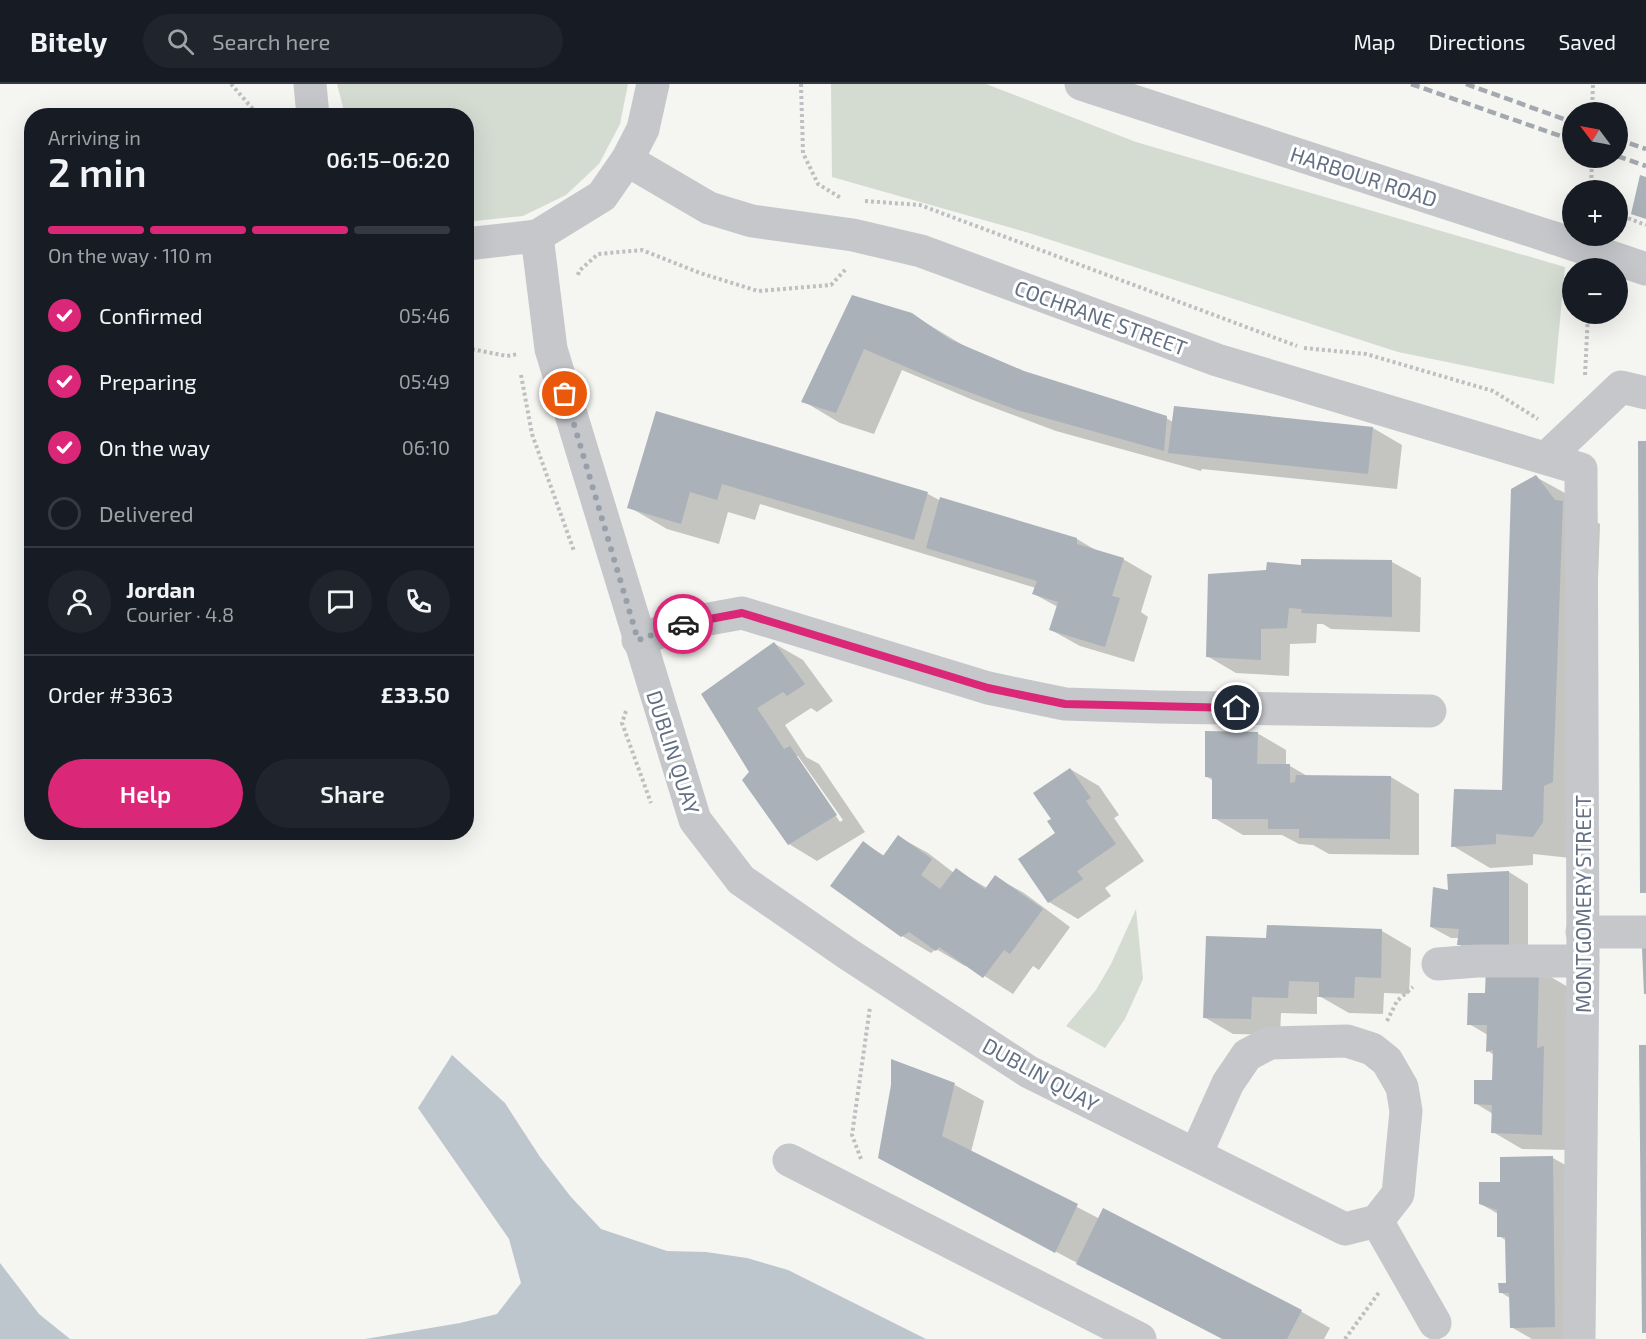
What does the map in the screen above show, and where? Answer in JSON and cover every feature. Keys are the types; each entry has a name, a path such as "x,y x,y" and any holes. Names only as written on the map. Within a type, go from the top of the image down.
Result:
{"street":[{"path":"474,243 537,236 602,196 627,160 643,129 653,84"},
{"name":"HARBOUR ROAD","path":"1081,84 1646,269"},
{"name":"COCHRANE STREET","path":"627,160 710,208 752,221 854,235 921,251 1217,360 1564,441 1581,469"},
{"name":"DUBLIN QUAY","path":"537,236 551,349 638,640 695,820 741,880 857,961 1029,1072 1345,1229 1377,1221"},
{"path":"1564,441 1621,387 1646,393"},
{"name":"MONTGOMERY STREET","path":"1579,1339 1583,946 1581,469"},
{"path":"638,640 687,623 742,613 988,688 1065,704 1430,711"},
{"path":"1437,964 1477,961 1583,946 1646,932"},
{"path":"1196,1154 1228,1083 1248,1055 1270,1043 1347,1041 1372,1049 1387,1061 1402,1087 1406,1112 1398,1194 1377,1221 1435,1323"},
{"path":"789,1160 1140,1339"}],"path":[{"path":"231,84 253,108"},
{"path":"801,84 803,153 818,184 846,201"},
{"path":"1592,102 1593,84"},
{"path":"858,201 920,205 1304,348 1366,354 1493,391 1549,425 1564,441"},
{"path":"1628,218 1646,225"},
{"path":"577,279 579,271 598,254 642,250 700,273 758,291 831,285 848,267 854,235"},
{"path":"1564,441 1586,324"},
{"path":"474,350 507,356 551,349"},
{"path":"1372,1049 1397,1001 1437,964"},
{"path":"1345,1339 1384,1285 1398,1260"}],"shaded area":[{"path":"337,84 628,84 620,124 599,164 566,195 523,216 475,221 474,108 343,108"},
{"path":"831,84 986,84 1136,142 1562,266 1562,299 1554,384 1398,352 1029,233 832,177"},
{"path":"1136,909 1143,979 1125,1019 1105,1048 1066,1026 1096,990 1111,964"},
{"path":"452,1055 505,1103 540,1157 571,1197 601,1229 667,1251 706,1252 747,1258 788,1270 926,1339 365,1339 460,1323 497,1314 521,1283 509,1239 418,1108"},
{"path":"0,1263 39,1314 70,1339 0,1339"}],"building":[{"path":"1640,175 1646,177 1646,219 1631,214"},
{"path":"852,295 912,313 949,339 1024,371 1167,416 1164,451 1017,410 934,379 864,349 836,413 801,402"},
{"path":"1174,406 1373,427 1368,474 1168,453"},
{"path":"656,411 928,492 914,540 722,484 717,500 690,492 681,524 627,508"},
{"path":"1638,441 1646,441 1646,893 1640,893"},
{"path":"1536,475 1555,500 1563,501 1553,782 1544,786 1543,822 1533,837 1496,834 1496,844 1451,847 1454,789 1502,790 1511,489"},
{"path":"940,497 1077,538 1077,544 1124,558 1112,596 1120,598 1105,647 1049,630 1058,602 1032,594 1037,581 926,548"},
{"path":"1301,559 1392,560 1392,617 1301,613 1302,609 1289,608 1287,628 1261,629 1261,660 1206,657 1208,574 1266,570 1267,562 1301,565"},
{"path":"774,642 805,684 787,696 783,692 757,708 784,749 790,746 837,815 788,845 742,780 749,772 701,694"},
{"path":"1205,731 1258,732 1257,764 1290,764 1290,783 1295,782 1296,775 1391,776 1390,839 1299,838 1299,829 1268,829 1268,819 1212,819 1212,777 1205,777"},
{"path":"1070,768 1091,798 1086,801 1116,844 1077,871 1083,879 1048,903 1018,859 1055,833 1047,821 1051,819 1033,793"},
{"path":"898,835 932,859 921,875 940,889 956,868 985,889 995,875 1043,909 1010,954 1004,950 983,978 939,947 936,951 909,932 901,937 830,886 863,841 883,856"},
{"path":"1509,871 1509,945 1457,945 1459,929 1430,927 1433,887 1448,890 1447,874"},
{"path":"1267,925 1382,929 1381,978 1355,977 1354,998 1319,997 1319,982 1289,981 1288,998 1252,997 1251,1019 1203,1018 1206,936 1266,938"},
{"path":"1642,948 1646,948 1646,994 1644,994"},
{"path":"1486,967 1539,969 1537,1048 1544,1046 1542,1135 1491,1133 1492,1105 1474,1104 1474,1080 1492,1080 1493,1050 1486,1052 1487,1025 1467,1025 1468,993 1485,993"},
{"path":"1639,1045 1646,1045 1646,1333 1642,1333"},
{"path":"891,1059 955,1083 942,1136 1078,1204 1055,1253 878,1158 891,1085"},
{"path":"1553,1156 1555,1327 1510,1328 1509,1293 1499,1293 1498,1283 1506,1283 1505,1237 1497,1237 1497,1210 1479,1204 1479,1182 1500,1182 1500,1157"},
{"path":"1103,1208 1302,1310 1287,1339 1223,1339 1076,1264"}],"railway":[{"path":"1411,84 1562,137"},
{"path":"1466,84 1562,118"},
{"path":"1628,143 1646,149"},
{"path":"1628,160 1646,166"}],"way so far":[{"path":"565,394 638,640 683,624"}],"route":[{"path":"683,624 742,613 988,688 1065,704 1237,708"}]}
